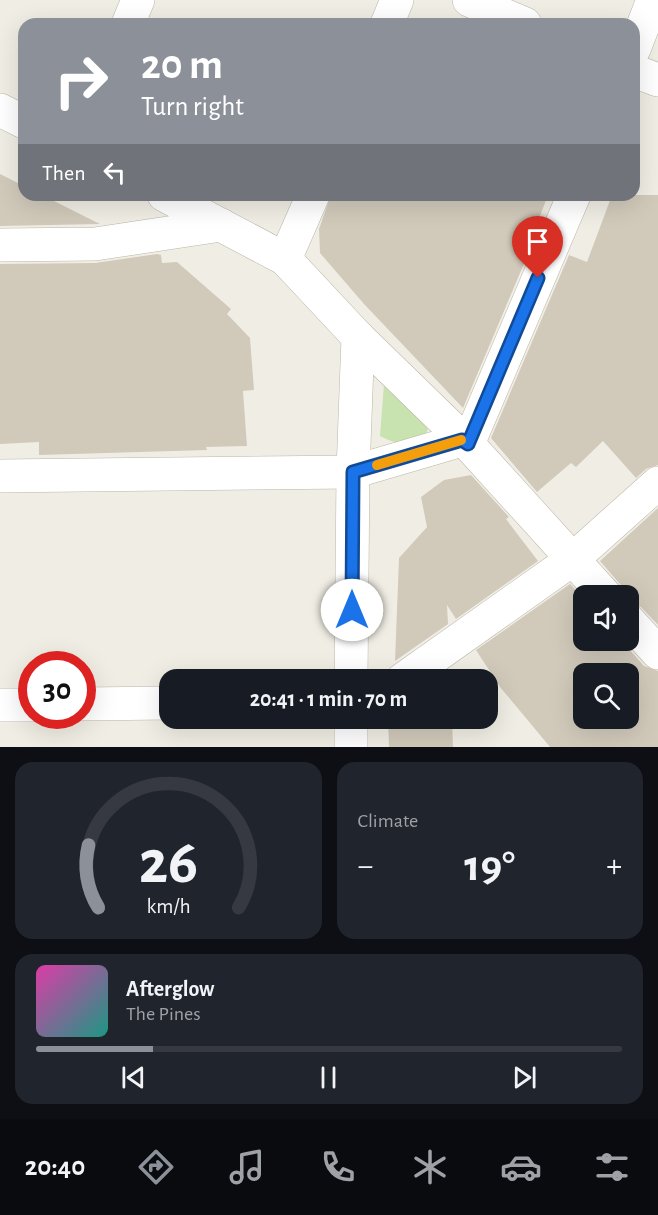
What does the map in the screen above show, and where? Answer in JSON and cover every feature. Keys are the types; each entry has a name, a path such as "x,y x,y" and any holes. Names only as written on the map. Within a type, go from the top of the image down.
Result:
{"street":[{"path":"130,18 138,0"},
{"path":"390,18 397,0"},
{"path":"469,0 511,18"},
{"path":"640,34 654,0"},
{"path":"640,73 658,80"},
{"path":"0,110 18,119"},
{"path":"175,201 285,259 358,337 465,442 596,585"},
{"path":"285,259 310,201"},
{"path":"465,442 571,201"},
{"path":"0,245 95,244 221,225"},
{"path":"351,669 353,472 358,337"},
{"path":"0,476 353,472 465,442"},
{"path":"418,669 573,559 658,483"},
{"path":"639,632 658,652"},
{"path":"96,704 159,704"},
{"path":"0,705 18,705"},
{"path":"351,729 351,747"}],"green space":[{"path":"387,380 428,429 422,442 400,443 380,436 384,384"}],"building":[{"path":"0,174 18,183 18,201 54,201 100,224 0,226"},
{"path":"640,195 658,195 658,465 646,469 636,478 603,441 576,467 571,463 537,492 491,438 569,255 587,262 610,201 640,201"},
{"path":"329,201 546,201 531,239 534,240 463,408 364,304 320,253 319,229"},
{"path":"161,255 162,263 177,262 231,309 227,314 250,338 254,390 243,391 247,446 206,447 207,450 39,455 39,442 0,444 0,264 95,263"},
{"path":"471,475 509,517 506,519 538,561 456,619 447,605 448,624 395,661 399,558 427,527 421,497 444,480"},
{"path":"658,508 658,625 639,606 639,585 620,585 600,561"},
{"path":"570,584 573,587 573,651 631,651 644,666 658,671 658,747 550,747 500,687 498,669 488,669 476,650"},
{"path":"388,729 452,729 453,747 389,747"}],"slow traffic":[{"path":"377,465 461,440"}],"route":[{"path":"352,610 353,472 462,440 468,444 538,278"}]}
